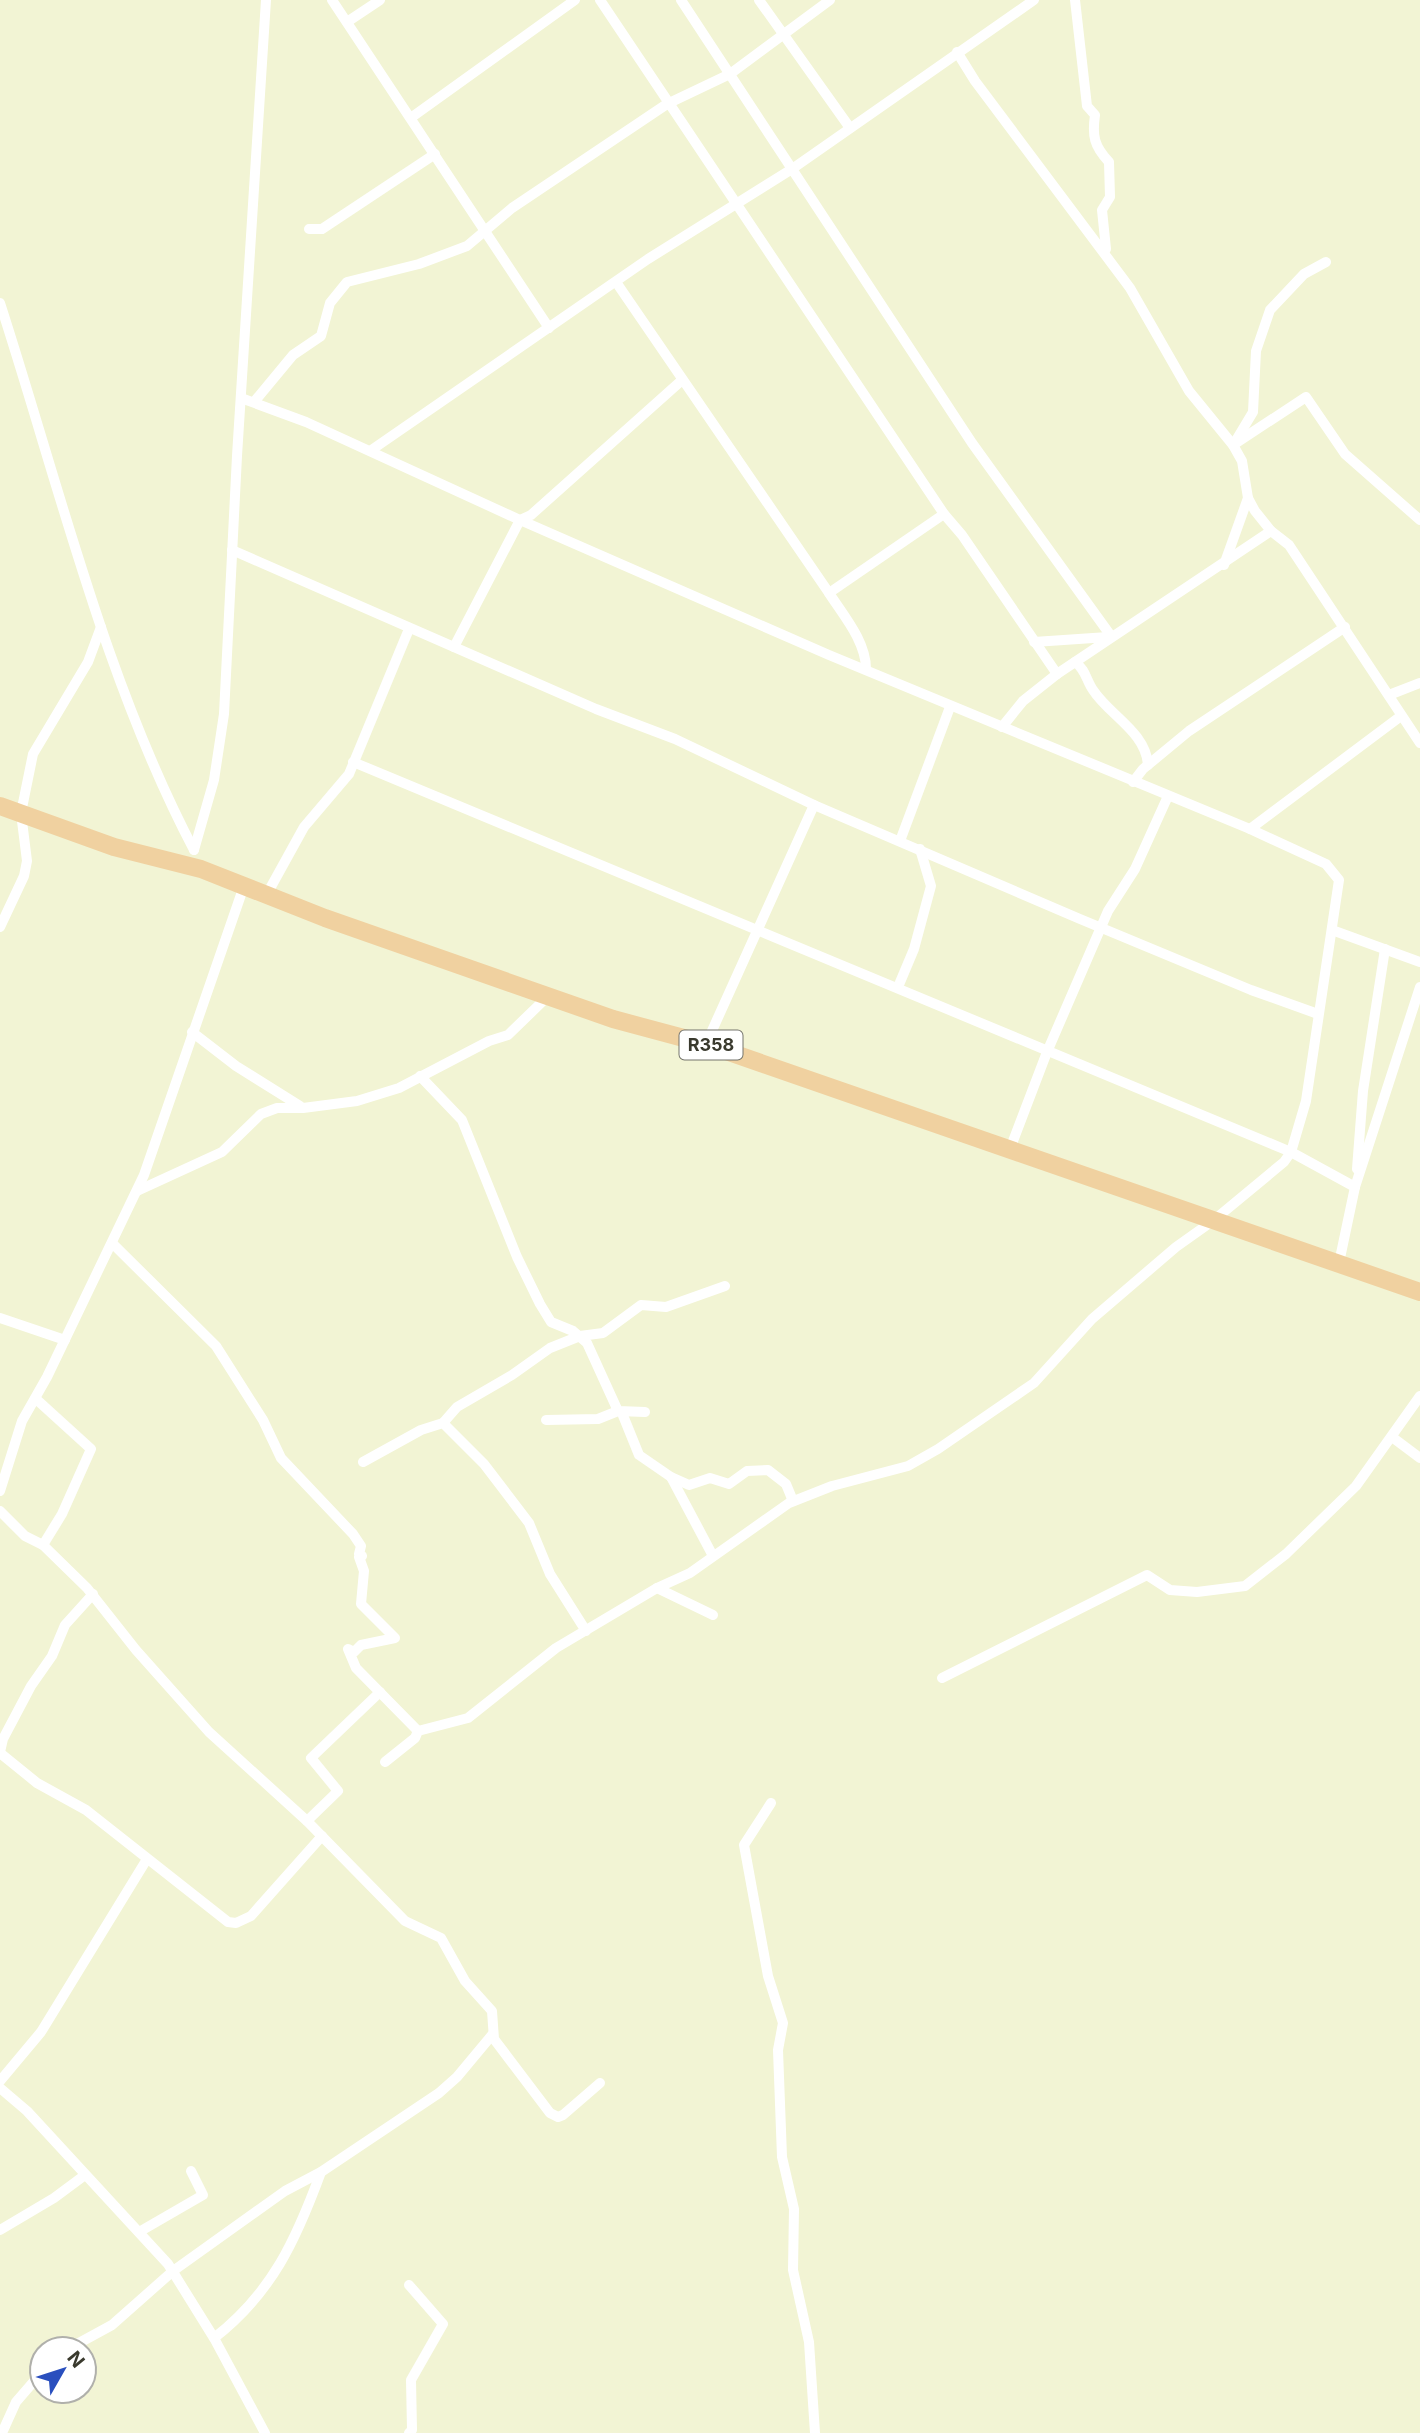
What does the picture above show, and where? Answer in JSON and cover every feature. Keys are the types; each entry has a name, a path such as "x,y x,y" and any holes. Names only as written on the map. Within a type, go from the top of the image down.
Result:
{"main road":[{"name":"R358","path":"0,806 114,847 201,869 325,918 614,1019 706,1044 1420,1293"}],"street":[{"path":"194,850 214,780 224,714 266,0"},
{"path":"332,0 412,117 549,328"},
{"path":"347,22 380,0"},
{"path":"412,117 575,0"},
{"path":"681,0 972,443 1110,637"},
{"path":"759,0 850,128"},
{"path":"254,402 293,355 321,336 330,303 347,282 419,264 467,246 484,230 667,104 730,74 785,36 830,0"},
{"path":"1075,0 1087,106 1095,115 1093,133 1097,149 1109,162 1112,185 1110,197 1102,210 1108,255"},
{"path":"606,2 667,104 737,203 944,514 962,535 1057,674"},
{"path":"370,451 616,282 792,169 1028,2"},
{"path":"957,52 975,80 1108,255 1146,313 1162,348 1189,391 1233,445 1242,461 1248,498 1271,531 1289,545 1420,743"},
{"path":"309,229 322,229 435,155"},
{"path":"1233,445 1253,412 1256,351 1270,310 1304,274 1326,262"},
{"path":"616,282 681,381 829,593 857,637 866,658 866,669"},
{"path":"0,303 101,627 141,731 201,869"},
{"path":"454,648 520,520 531,515 681,381"},
{"path":"1233,445 1306,397 1345,454 1420,520"},
{"path":"242,398 370,451 520,520 950,707 1250,829 1331,867 1339,880 1306,1101 1291,1152 1214,1220 1175,1247 1092,1319 1034,1383 938,1449 908,1466 832,1486 793,1501 690,1573 657,1588 542,1658 468,1718 418,1731"},
{"path":"1224,565 1248,498"},
{"path":"829,593 944,514"},
{"path":"1002,727 1023,701 1057,674 1224,565 1271,531"},
{"path":"232,551 409,629 675,739 814,805 1251,990 1318,1014"},
{"path":"0,927 24,876 27,861 21,813 33,754 88,662 101,627"},
{"path":"1133,782 1148,765 1189,731 1345,627"},
{"path":"267,894 304,827 322,802 342,785 409,629"},
{"path":"1034,642 1110,637"},
{"path":"1076,662 1083,668 1094,691 1127,725 1145,751 1148,765"},
{"path":"1389,695 1420,683"},
{"path":"900,841 950,707"},
{"path":"1250,829 1401,716"},
{"path":"353,762 1291,1152 1354,1186"},
{"path":"1010,1149 1047,1052 1112,902 1135,869 1168,796"},
{"path":"706,1044 814,805"},
{"path":"898,987 914,948 931,886 920,849"},
{"path":"1,1484 16,1435 137,1191 214,967 241,902 244,886"},
{"path":"1332,930 1420,962"},
{"path":"1339,1263 1354,1186 1370,1039 1385,949"},
{"path":"1354,1186 1420,987"},
{"path":"137,1191 222,1152 261,1114 277,1108 303,1108 357,1101 399,1088 489,1041 508,1035 542,1002 545,994"},
{"path":"192,1032 236,1066 303,1108"},
{"path":"421,1076 456,1111 470,1133 517,1257 548,1319 580,1336 590,1349 639,1455 671,1477 690,1485 710,1478 729,1484 747,1471 768,1470 786,1484 793,1501"},
{"path":"112,1243 216,1346 263,1420 281,1458 348,1528 361,1546 359,1554 362,1556 359,1556 364,1571 361,1604 395,1638 361,1645 354,1652 348,1649 354,1666 418,1731"},
{"path":"363,1462 421,1430 443,1423 457,1407 513,1375 550,1348 580,1336 603,1333 642,1304 666,1307 725,1286"},
{"path":"0,1318 65,1340"},
{"path":"942,1678 1147,1576 1170,1590 1197,1592 1242,1588 1286,1554 1349,1494 1420,1396"},
{"path":"36,1399 91,1449 62,1514 43,1545"},
{"path":"545,1420 598,1419 620,1412 645,1412"},
{"path":"443,1423 484,1464 529,1523 550,1574 586,1631"},
{"path":"1392,1437 1420,1458"},
{"path":"671,1477 713,1556"},
{"path":"0,1511 25,1536 43,1545 93,1594 136,1650 209,1732 307,1821 405,1921 433,1932 446,1944 465,1981 492,2011 492,2035 535,2095 554,2116 563,2115 600,2083"},
{"path":"657,1588 713,1615"},
{"path":"93,1594 65,1625 52,1656 31,1686 3,1739 0,1752 37,1783 86,1810 228,1922 236,1923 251,1916 322,1836"},
{"path":"307,1821 338,1791 312,1758 380,1692"},
{"path":"385,1762 415,1738 418,1731"},
{"path":"771,1803 744,1845 768,1976 783,2023 778,2050 782,2157 794,2209 793,2277 808,2342 815,2433"},
{"path":"0,2081 41,2032 147,1860"},
{"path":"94,2335 112,2325 173,2271 285,2191 321,2172 439,2092 457,2077 492,2035"},
{"path":"0,2088 27,2111 173,2271 214,2338 265,2433"},
{"path":"139,2232 203,2195 191,2171"},
{"path":"214,2338 234,2324 278,2271 299,2228 321,2172"},
{"path":"0,2230 54,2198 85,2175"},
{"path":"409,2285 443,2324 411,2380 412,2430 409,2433"},
{"path":"2,2433 16,2402 28,2388"}]}
